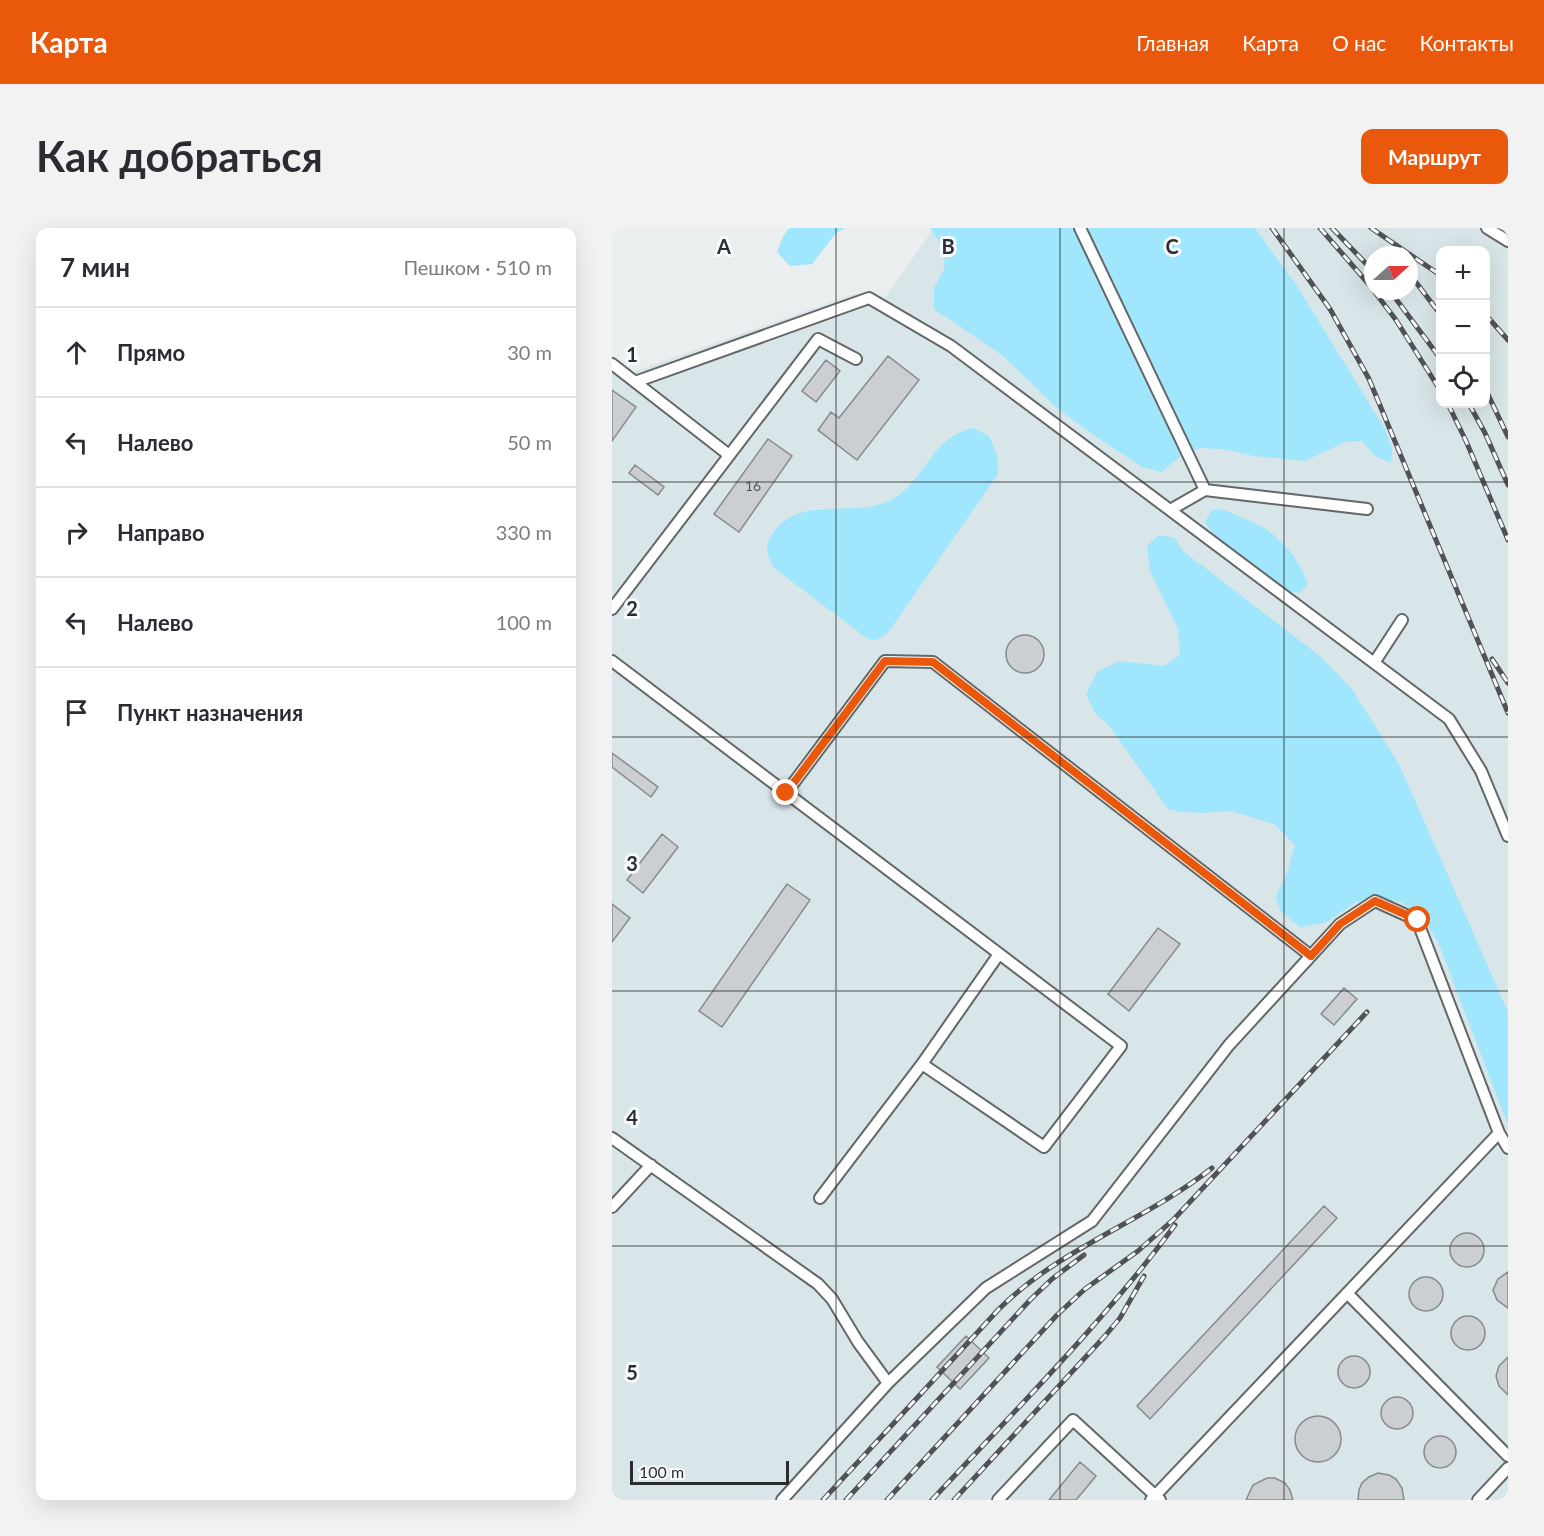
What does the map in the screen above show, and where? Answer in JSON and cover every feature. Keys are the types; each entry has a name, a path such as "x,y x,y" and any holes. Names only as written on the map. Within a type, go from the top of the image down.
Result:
{"lane":[{"path":"1080,228 1204,490"},
{"path":"1488,228 1508,241"},
{"path":"635,382 869,298 951,346 1449,719 1481,771 1508,836"},
{"path":"612,609 818,339 856,359"},
{"path":"612,364 729,455"},
{"path":"1170,510 1204,490 1367,509"},
{"path":"1374,663 1402,620"},
{"path":"612,661 1121,1046 1044,1147 922,1064"},
{"path":"786,793 885,661 933,662 1311,956"},
{"path":"782,1500 888,1383 986,1288 1092,1221 1229,1045 1340,924 1375,901 1418,920 1499,1133 1508,1148"},
{"path":"820,1198 922,1064 999,954"},
{"path":"998,1500 1073,1420 1155,1498 1499,1133"},
{"path":"612,1138 818,1284 832,1299 858,1342 888,1383"},
{"path":"612,1207 651,1165"},
{"path":"1347,1293 1508,1456"},
{"path":"1478,1500 1508,1468"}],"shaded area":[{"path":"789,228 845,228 836,233 812,264 790,266 777,252"},
{"path":"930,228 1255,228 1297,286 1385,429 1392,449 1391,463 1375,456 1362,441 1345,442 1305,461 1254,456 1223,449 1200,448 1181,456 1161,472 1142,467 1058,409 1003,356 934,309 934,288 944,269 945,251"},
{"path":"934,228 1508,228 1508,1500 612,1500 612,362 630,373 854,294 880,305"},
{"path":"973,428 989,436 997,455 998,474 887,634 876,640 868,639 774,568 767,547 772,534 784,521 814,510 865,507 881,504 896,497 916,478 939,448 959,433"},
{"path":"1223,509 1265,528 1283,543 1298,562 1308,584 1300,593 1289,591 1215,537 1205,522 1212,510"},
{"path":"1159,535 1175,538 1183,551 1321,657 1352,689 1400,766 1508,1012 1508,1125 1438,942 1422,916 1401,902 1377,897 1356,902 1325,923 1300,927 1280,911 1276,896 1287,873 1295,845 1274,824 1231,811 1204,813 1168,809 1110,727 1095,713 1086,694 1097,672 1119,661 1164,666 1180,655 1178,629 1150,571 1147,546"}],"building":[{"path":"888,356 919,380 857,460 818,430 831,412 839,418"},
{"path":"826,360 840,371 816,402 802,391"},
{"path":"612,390 636,407 612,441"},
{"path":"768,439 792,456 739,532 714,514"},
{"path":"635,465 664,487 658,495 629,473"},
{"path":"1025,635 1038,641 1044,654 1038,667 1025,673 1012,667 1006,654 1012,641"},
{"path":"612,753 658,787 651,797 612,767"},
{"path":"662,834 678,847 643,893 627,880"},
{"path":"787,884 810,900 722,1027 699,1011"},
{"path":"612,904 630,918 612,942"},
{"path":"1158,928 1180,944 1129,1011 1108,994"},
{"path":"1344,988 1357,999 1334,1025 1321,1014"},
{"path":"1324,1206 1337,1218 1150,1419 1137,1406"},
{"path":"1467,1233 1479,1238 1484,1250 1479,1262 1467,1267 1455,1262 1450,1250 1455,1238"},
{"path":"1508,1272 1508,1308 1497,1300 1493,1290 1498,1279"},
{"path":"1426,1277 1438,1282 1443,1294 1438,1306 1426,1311 1414,1306 1409,1294 1414,1282"},
{"path":"1468,1316 1480,1321 1485,1333 1480,1345 1468,1350 1456,1345 1451,1333 1456,1321"},
{"path":"966,1336 989,1358 960,1389 937,1367"},
{"path":"1354,1356 1365,1361 1370,1372 1365,1383 1354,1388 1343,1383 1338,1372 1343,1361"},
{"path":"1508,1357 1508,1395 1499,1386 1496,1376 1499,1366"},
{"path":"1397,1397 1408,1402 1413,1413 1408,1424 1397,1429 1386,1424 1381,1413 1386,1402"},
{"path":"1318,1416 1334,1423 1341,1439 1334,1455 1318,1462 1302,1455 1295,1439 1302,1423"},
{"path":"1440,1436 1451,1441 1456,1452 1451,1463 1440,1468 1429,1463 1424,1452 1429,1441"},
{"path":"1080,1462 1096,1476 1076,1500 1049,1500"},
{"path":"1378,1473 1396,1479 1402,1488 1404,1500 1358,1500 1362,1483"},
{"path":"1267,1478 1275,1478 1285,1483 1293,1500 1246,1500 1253,1485"}],"railway":[{"path":"1272,228 1330,309 1369,379 1508,713"},
{"path":"1320,228 1364,279"},
{"path":"1332,228 1364,262"},
{"path":"1371,228 1436,272"},
{"path":"1418,285 1436,309"},
{"path":"1381,300 1436,384"},
{"path":"1397,300 1437,354"},
{"path":"1490,320 1508,340"},
{"path":"1490,399 1508,437"},
{"path":"1450,408 1508,540"},
{"path":"1471,408 1508,485"},
{"path":"1492,659 1508,683"},
{"path":"887,1500 1057,1315 1085,1289 1138,1251 1174,1219 1367,1012"},
{"path":"823,1500 999,1309 1023,1288 1049,1269 1159,1204 1212,1168"},
{"path":"932,1500 1088,1332 1175,1225"},
{"path":"846,1500 1031,1299 1052,1279 1084,1255"},
{"path":"954,1500 1105,1336 1120,1318 1144,1276"}],"route":[{"path":"786,793 885,661 933,662 1311,956 1340,924 1375,901 1418,920"}]}
